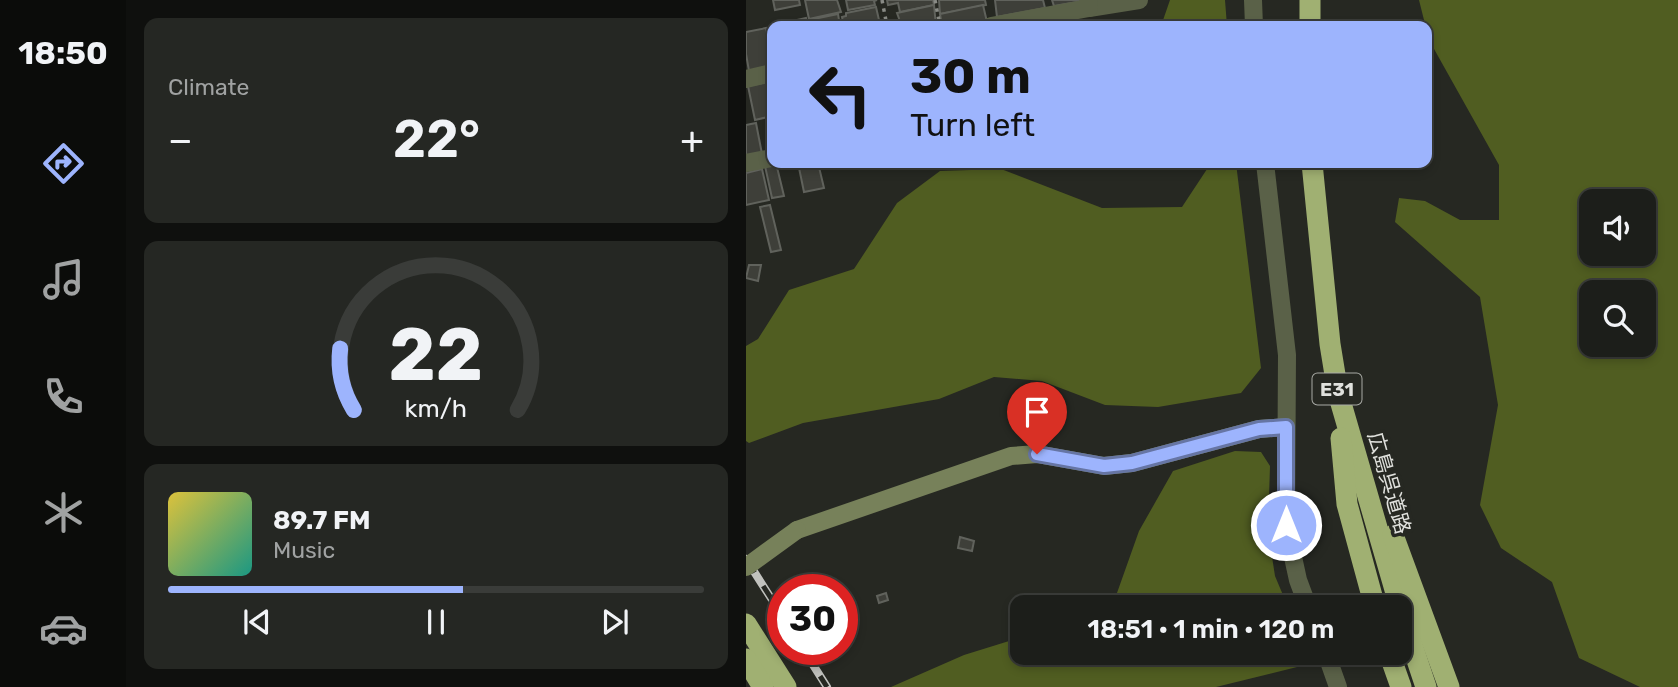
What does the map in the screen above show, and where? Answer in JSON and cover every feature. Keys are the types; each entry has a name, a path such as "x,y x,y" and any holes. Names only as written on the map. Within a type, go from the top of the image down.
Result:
{"highway":[{"path":"1310,0 1310,21"},
{"name":"広島呉道路","path":"1312,168 1330,344 1338,393 1396,595"},
{"path":"1330,344 1408,578 1449,687"},
{"path":"1338,393 1347,504 1372,595"},
{"path":"746,624 786,687"},
{"name":"広島呉道路","path":"1412,644 1426,687"},
{"path":"746,659 763,687"},
{"path":"1393,665 1401,687"}],"street":[{"path":"1045,21 1088,4 1139,0"},
{"path":"1253,0 1254,21"},
{"path":"746,79 767,74"},
{"path":"746,163 767,159"},
{"path":"1266,168 1287,355 1286,525 1304,595"},
{"path":"746,566 797,530 1011,456 1037,454 1104,466 1132,463 1259,429 1286,427"},
{"path":"1330,665 1338,687"}],"path":[{"path":"882,0 886,21"},
{"path":"935,0 939,21"}],"green space":[{"path":"1170,0 1225,0 1227,21 1163,21"},
{"path":"1419,0 1678,0 1678,687 1640,687 1579,658 1552,582 1501,548 1480,505 1498,405 1480,297 1395,222 1399,198 1425,201 1460,220 1499,220 1499,165 1432,45 1432,21 1424,21"},
{"path":"1208,168 1237,168 1261,368 1241,393 1158,407 1105,405 1042,381 994,377 939,399 803,423 749,443 746,441 746,346 758,339 789,290 854,269 897,203 940,171 1001,169 1102,208 1182,207"},
{"path":"1235,451 1261,452 1270,466 1268,531 1275,576 1283,595 1116,595 1139,531 1173,471"},
{"path":"1010,641 1010,665 1301,665 1216,687 891,687 964,655"}],"building":[{"path":"773,0 799,0 800,5 775,10"},
{"path":"805,0 837,0 841,12 809,19"},
{"path":"846,0 877,0 874,1 875,5 848,10"},
{"path":"887,0 933,0 934,5 900,12 898,3 888,5"},
{"path":"939,0 985,0 986,5 940,14"},
{"path":"995,0 1043,0 1045,8 997,17"},
{"path":"1052,0 1082,0 1083,1 1054,6"},
{"path":"934,5 936,21 900,21 897,13"},
{"path":"983,5 987,21 941,21 940,14"},
{"path":"876,7 879,20 843,21 842,17 846,16 846,13"},
{"path":"838,14 839,21 809,21"},
{"path":"1076,17 1078,21 1053,21"},
{"path":"766,28 767,67 749,71 746,32"},
{"path":"767,82 767,117 755,120 748,86"},
{"path":"756,123 762,154 746,157 746,125"},
{"path":"765,166 777,168 784,196 772,198"},
{"path":"799,168 819,168 824,188 804,192"},
{"path":"762,169 769,200 746,205 746,173"},
{"path":"770,205 781,250 771,252 760,207"},
{"path":"749,265 761,265 758,281 746,278"},
{"path":"960,537 974,541 972,551 958,548"},
{"path":"886,593 888,600 879,603 877,596"}],"railway":[{"path":"746,559 767,592"},
{"path":"813,665 827,687"}],"route":[{"path":"1037,454 1104,466 1132,463 1259,429 1286,427 1286,525"}]}
